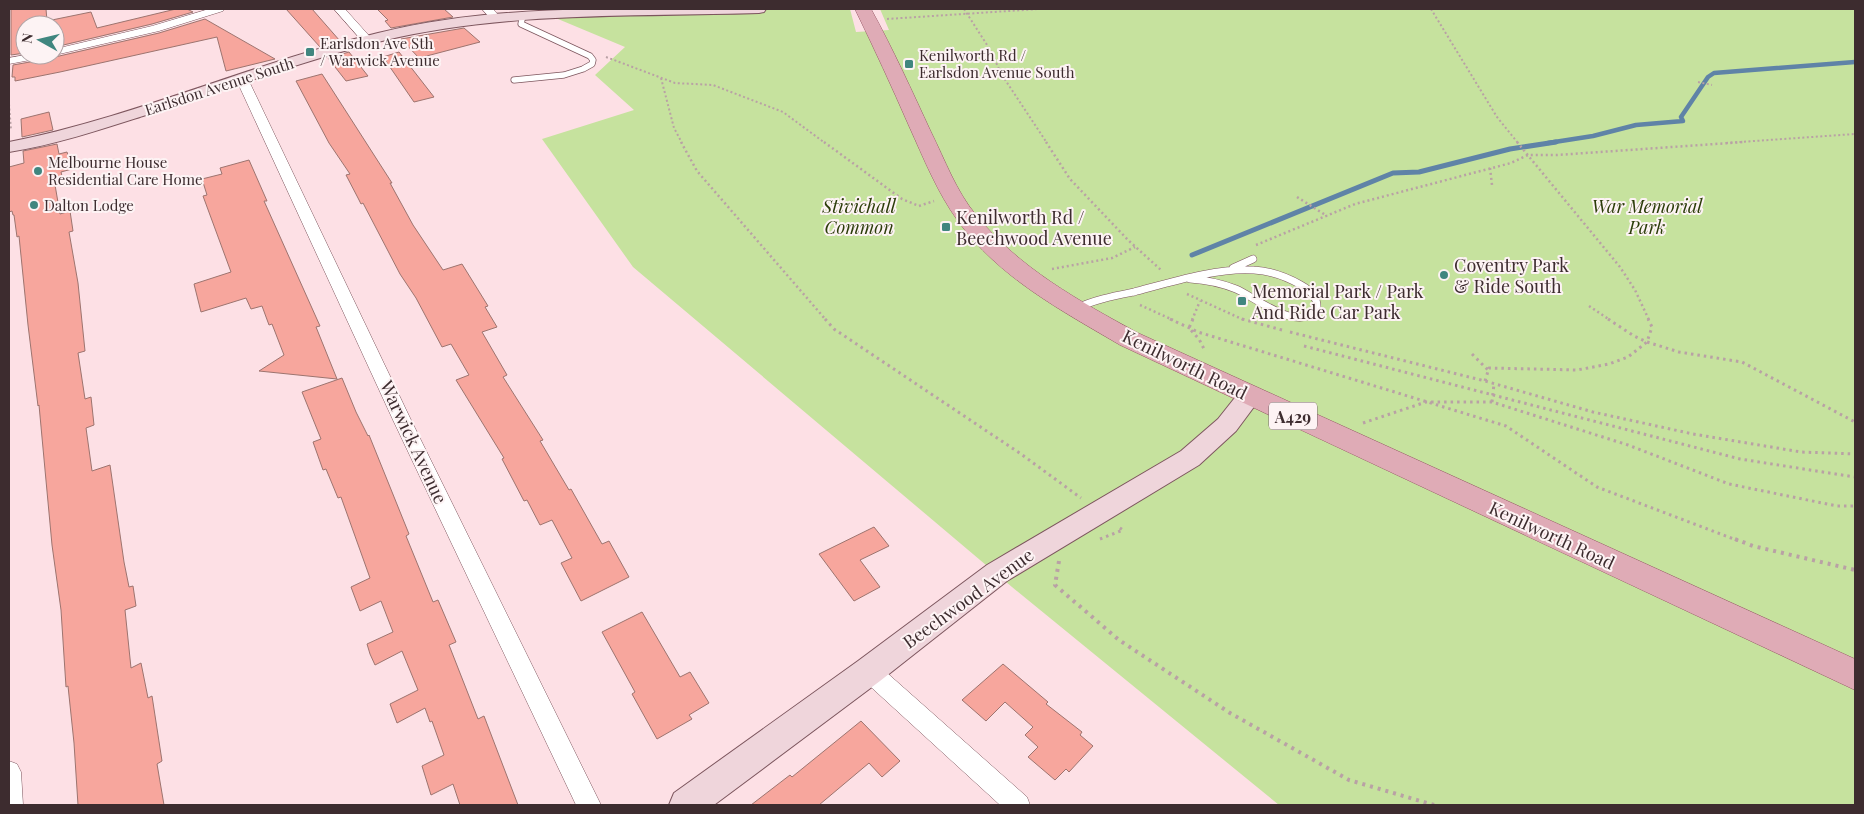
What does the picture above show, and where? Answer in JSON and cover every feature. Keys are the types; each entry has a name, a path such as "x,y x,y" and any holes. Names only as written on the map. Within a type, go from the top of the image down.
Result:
{"main road":[{"name":"Earlsdon Avenue South","path":"10,147 91,127 242,79 368,42 491,12 523,15 759,9"},
{"name":"Kenilworth Road","path":"866,15 951,195 975,227 1024,273 1075,309 1130,339 1250,396 1855,675"},
{"name":"Beechwood Avenue","path":"686,805 869,671 997,573 1190,458 1227,425 1250,396"}],"street":[{"path":"65,50 155,29 219,9"},
{"path":"339,9 368,42"},
{"name":"Warwick Avenue","path":"242,79 402,420 589,805"},
{"path":"869,671 1018,805"},
{"path":"9,772 11,805"}],"lane":[{"path":"514,80 530,76 552,77 578,73 592,64 593,60 590,56 521,24 523,15"},
{"path":"1075,309 1085,304 1118,295 1228,270 1253,259"},
{"path":"1190,279 1208,280 1223,284 1252,296 1282,314 1292,317 1309,316 1315,312 1317,300 1312,293 1289,279 1261,271 1228,270"}],"path":[{"path":"964,9 989,48 1002,75 1070,180 1135,247 1164,273"},
{"path":"866,15 969,15 1039,9"},
{"path":"1431,9 1497,117 1596,237 1635,290 1652,327 1647,342 1628,357 1577,370 1500,368 1488,370"},
{"path":"602,55 675,83 713,85 783,112 902,199 919,206 951,195"},
{"path":"660,78 674,128 697,171 834,329 1021,454 1123,530 1096,541"},
{"path":"1698,82 1712,85"},
{"path":"9,104 10,147"},
{"path":"1248,248 1355,204 1511,163 1528,155 1557,155 1855,134"},
{"path":"1490,168 1492,186"},
{"path":"1296,197 1327,216"},
{"path":"1024,273 1112,258 1135,247"},
{"path":"1173,282 1186,294 1246,322 1486,381 1558,402 1693,434 1801,452 1855,455"},
{"path":"1118,295 1189,328 1506,426 1597,487 1753,546 1855,570"},
{"path":"1189,328 1200,301"},
{"path":"1589,306 1634,336 1647,342 1679,352 1742,362 1855,422"},
{"path":"1189,328 1199,339 1208,357 1208,376"},
{"path":"1304,346 1740,459 1855,477"},
{"path":"1472,354 1488,370"},
{"path":"1486,381 1488,370"},
{"path":"1492,402 1494,384"},
{"path":"1344,439 1355,425 1426,402 1492,402 1628,446 1729,484 1837,506 1855,506"},
{"path":"1557,411 1558,402"},
{"path":"1060,557 1055,585 1126,645 1230,713 1349,780 1434,805"}],"green space":[{"path":"574,9 850,9 856,32 889,30 880,9 1855,9 1855,805 1279,805 1012,587 633,267 542,139 634,110 595,75 625,47 546,14"}],"building":[{"path":"11,9 46,9 46,15 15,15 15,54 11,55"},
{"path":"176,9 187,9 193,12 152,24 65,45 65,17 91,12 97,28"},
{"path":"286,9 312,9 340,41 320,47"},
{"path":"377,9 444,9 453,17 391,28 385,21 388,20"},
{"path":"205,19 275,59 226,71 217,37 15,81 15,77 12,77 13,65 65,65 65,55 159,33"},
{"path":"464,28 480,42 419,58 401,39"},
{"path":"349,52 368,76 346,81 328,58"},
{"path":"399,52 434,97 414,102 383,57"},
{"path":"322,74 392,183 390,183 413,225 443,270 462,264 488,306 485,307 497,327 482,332 507,375 503,377 543,440 540,441 569,490 571,489 602,544 609,541 629,577 581,601 561,563 572,558 552,520 540,525 527,500 524,501 502,459 504,458 456,380 469,375 451,344 442,347 416,298 400,274 363,203 361,204 346,175 350,174 329,143 296,81"},
{"path":"49,112 53,130 22,137 21,119"},
{"path":"57,144 59,154 67,152 72,169 61,172 62,176 54,179 60,214 70,211 73,231 69,232 78,283 85,351 78,353 85,399 91,397 94,425 86,428 92,471 110,465 124,562 129,587 133,586 136,606 125,610 131,668 141,663 148,698 152,696 162,761 157,764 164,805 78,805 74,743 68,686 66,687 61,610 52,545 39,405 28,325 19,236 17,237 14,215 12,211 9,212 9,167 24,163 23,151"},
{"path":"249,160 267,201 264,201 320,326 316,327 337,379 259,371 284,355 272,324 269,325 262,306 251,309 246,298 201,312 194,284 231,272 203,196 207,195 202,179 222,174 220,168"},
{"path":"342,378 356,412 369,435 409,534 406,536 433,602 438,600 456,642 449,645 478,719 484,716 518,805 460,805 453,784 431,795 422,766 444,755 432,721 430,722 425,708 397,723 390,704 418,690 402,651 375,665 370,654 367,644 393,632 381,601 360,611 351,587 370,578 341,497 338,498 326,469 323,470 313,442 321,439 302,392"},
{"path":"874,527 889,546 860,560 880,587 854,601 819,554"},
{"path":"642,612 680,677 690,672 709,703 689,715 692,719 657,739 632,694 635,692 602,632"},
{"path":"1003,664 1048,702 1046,704 1082,732 1080,735 1093,746 1069,772 1066,769 1055,780 1028,757 1038,747 1025,735 1033,727 1005,702 986,721 962,700"},
{"path":"861,721 900,761 882,777 869,763 819,805 751,805 790,775 792,777"}],"waterway":[{"path":"1548,143 1593,136 1636,125 1683,121 1681,117 1708,77 1714,73 1855,62"},
{"path":"1192,255 1393,173 1419,172 1510,149 1556,142"}],"place":[{"name":"Earlsdon Ave Sth / Warwick Avenue","path":"310,52"},
{"name":"Kenilworth Rd / Earlsdon Avenue South","path":"909,64"},
{"name":"Melbourne House Residential Care Home","path":"38,171"},
{"name":"Dalton Lodge","path":"34,205"},
{"name":"Kenilworth Rd / Beechwood Avenue","path":"946,227"},
{"name":"Coventry Park & Ride South","path":"1444,275"},
{"name":"Memorial Park / Park And Ride Car Park","path":"1242,301"}],"park label":[{"name":"Stivichall Common","path":"859,216"},
{"name":"War Memorial Park","path":"1647,216"}]}
